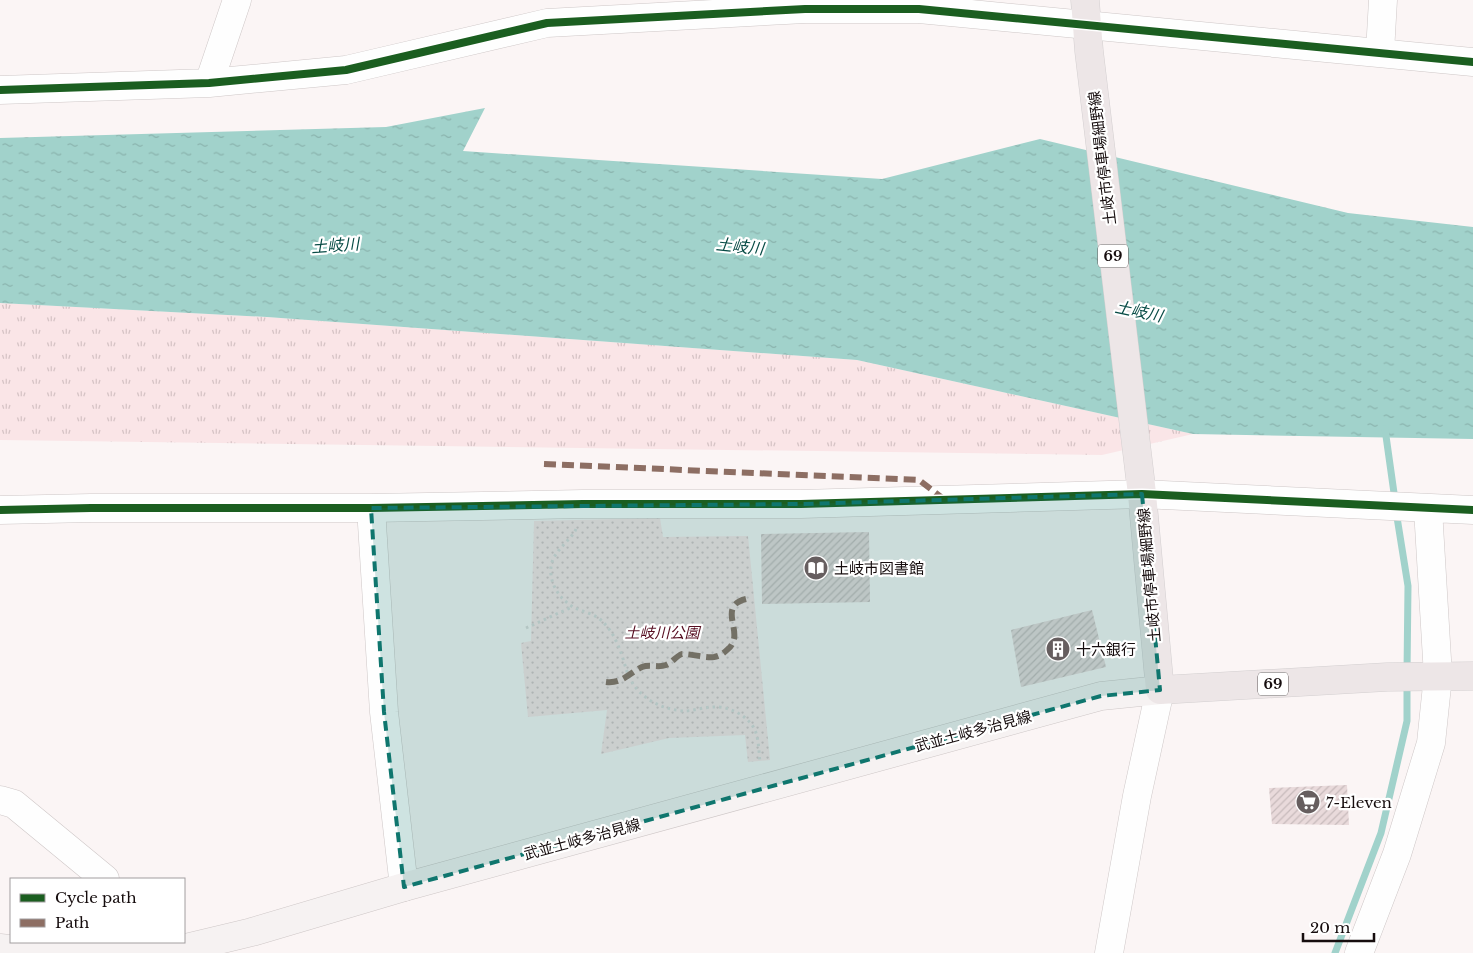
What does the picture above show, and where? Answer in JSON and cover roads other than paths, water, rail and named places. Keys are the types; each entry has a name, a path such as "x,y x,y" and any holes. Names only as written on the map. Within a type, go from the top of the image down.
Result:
{"main road":[{"name":"土岐市停車場細野線","path":"1087,25 1142,494 1160,690"},
{"name":"69","path":"1160,690 1387,678 1473,676"},
{"name":"武並土岐多治見線","path":"0,948 27,951 184,947 252,932 404,888 1101,696 1160,690"}],"street":[{"path":"208,84 237,0"},
{"path":"1380,52 1383,0"},
{"path":"0,90 208,84 346,70 547,23 805,4 919,10 1473,62"},
{"path":"0,510 91,508 371,508 583,504 801,504 1142,494 1473,510"},
{"path":"371,508 384,712 404,888"},
{"path":"1359,953 1397,854 1432,743 1431,677 1420,508"},
{"path":"1109,953 1137,796 1160,690"},
{"path":"0,800 14,804 104,878"}],"water":[{"name":"土岐川","path":"485,108 463,151 882,179 1040,139 1348,213 1473,227 1473,439 1193,434 857,360 267,317 0,303 0,138 386,127"}],"waterway":[{"path":"1385,429 1395,500"},
{"path":"1396,511 1408,586 1407,672"},
{"path":"1335,953 1381,833 1407,721 1407,682"}],"place":[{"name":"土岐市図書館","path":"816,568"},
{"name":"十六銀行","path":"1058,649"},
{"name":"7-Eleven","path":"1308,802"}],"park label":[{"name":"土岐川公園","path":"662,632"}]}
